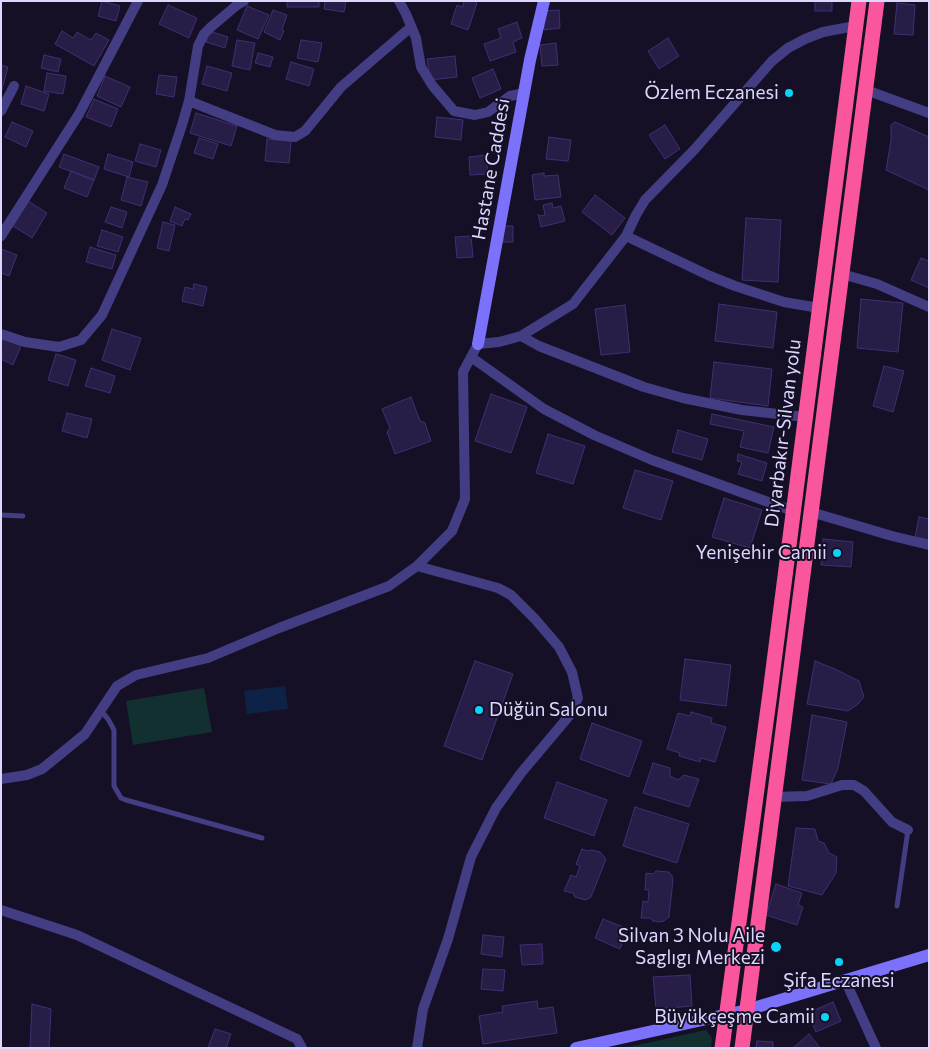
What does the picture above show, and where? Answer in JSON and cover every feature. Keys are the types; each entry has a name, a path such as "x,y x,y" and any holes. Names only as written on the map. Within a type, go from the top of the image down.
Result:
{"highway":[{"name":"Diyarbakır-Silvan yolu","path":"722,1048 770,694 859,1"},
{"name":"Diyarbakır-Silvan yolu","path":"742,1048 877,1"}],"street":[{"path":"1,236 79,114 138,1"},
{"path":"227,1 240,3"},
{"path":"399,1 416,38 421,67 432,85 454,111 475,115 488,112 510,96 524,94"},
{"name":"Hastane Caddesi","path":"478,344 524,94 544,1"},
{"path":"1,334 25,342 58,347 81,340 102,315 162,185 189,101 198,46 204,34 240,3"},
{"path":"1,779 27,775 42,769 85,734 117,686 136,675 208,658 388,586 417,566 452,531 465,499 463,372 478,344 499,342 521,336 573,304 626,236 645,200 694,150 772,61 788,48 805,39 823,32 855,26"},
{"path":"189,101 275,135 295,137 305,131 341,87 411,27"},
{"path":"1,111 14,86"},
{"path":"866,90 929,113"},
{"path":"626,236 735,286 784,302 819,308"},
{"path":"842,274 877,284 929,307"},
{"path":"521,336 539,346 654,390 712,405 805,417"},
{"path":"471,357 544,409 594,435 792,518"},
{"path":"812,512 929,545"},
{"path":"417,566 498,588 511,595 560,647 572,672 578,698 569,716 521,773 496,808 471,856 448,939 423,1009 417,1048"},
{"path":"775,797 807,796 842,784 854,785 868,794 892,822 908,830"},
{"path":"1,910 77,935 297,1039 302,1048"},
{"path":"576,1048 747,1010 929,955"},
{"path":"845,980 876,1048"}],"lane":[{"path":"1,515 22,516"},
{"path":"101,710 114,730 114,786 121,798 262,838"},
{"path":"897,906 908,830"}],"green space":[{"path":"204,688 212,732 133,745 126,701"},
{"path":"706,1030 712,1038 711,1048 624,1048"}],"water":[{"path":"285,686 288,709 247,714 244,691"}],"building":[{"path":"102,1 120,6 116,21 98,16"},
{"path":"287,1 319,1 319,7 287,7"},
{"path":"325,1 346,1 344,12 324,9"},
{"path":"464,1 474,1 477,3 468,30 451,24 457,5 463,7"},
{"path":"815,1 832,1 832,11 815,11"},
{"path":"897,3 915,5 913,35 894,34"},
{"path":"168,5 197,18 189,38 159,24"},
{"path":"247,6 269,15 258,39 237,30"},
{"path":"273,10 287,15 280,40 264,32"},
{"path":"559,10 560,28 544,30 543,11"},
{"path":"517,22 522,38 513,42 516,52 490,61 484,44 501,38 498,29"},
{"path":"62,31 73,38 77,32 91,40 96,33 109,40 94,66 55,44"},
{"path":"209,31 228,37 225,48 206,42"},
{"path":"668,38 679,56 659,69 648,51"},
{"path":"237,40 255,43 250,70 232,66"},
{"path":"301,40 322,43 318,62 297,58"},
{"path":"556,43 558,65 542,66 540,45"},
{"path":"258,53 273,57 270,67 255,63"},
{"path":"44,55 61,59 58,72 41,68"},
{"path":"455,56 457,77 430,80 427,59"},
{"path":"291,62 314,69 309,86 286,79"},
{"path":"1,65 8,67 1,93"},
{"path":"207,66 232,73 227,91 202,84"},
{"path":"493,69 501,89 480,98 472,78"},
{"path":"47,73 66,76 63,94 44,91"},
{"path":"159,75 177,77 174,97 156,94"},
{"path":"105,76 130,87 121,107 97,96"},
{"path":"26,86 49,94 44,111 21,104"},
{"path":"94,99 118,109 111,127 86,117"},
{"path":"196,113 237,126 231,146 190,133"},
{"path":"437,117 463,120 461,140 435,137"},
{"path":"12,122 33,131 26,147 5,137"},
{"path":"895,122 929,137 929,190 886,170 891,140 891,125"},
{"path":"665,125 680,149 665,159 649,135"},
{"path":"549,137 571,140 568,161 546,159"},
{"path":"199,138 218,144 213,159 194,153"},
{"path":"267,139 291,141 289,163 265,161"},
{"path":"140,144 161,150 156,167 135,161"},
{"path":"64,154 99,167 94,180 59,167"},
{"path":"108,154 133,162 129,177 104,169"},
{"path":"486,155 488,174 470,175 469,157"},
{"path":"71,171 94,180 87,197 64,188"},
{"path":"544,173 544,176 558,175 561,197 535,200 532,175"},
{"path":"127,177 148,182 141,206 121,200"},
{"path":"595,195 625,218 612,235 582,212"},
{"path":"28,201 47,213 32,238 13,226"},
{"path":"552,203 553,208 561,206 565,221 541,227 538,214 539,216 545,215 543,205"},
{"path":"111,207 127,212 122,228 105,222"},
{"path":"175,207 191,214 188,220 185,219 182,226 170,221"},
{"path":"746,218 781,220 778,282 742,280"},
{"path":"163,222 175,225 169,251 157,248"},
{"path":"504,226 513,226 513,242 503,242"},
{"path":"102,230 123,237 118,252 97,246"},
{"path":"471,236 473,257 457,258 455,237"},
{"path":"90,247 116,255 112,269 86,262"},
{"path":"1,249 17,255 9,276 1,273"},
{"path":"921,258 929,261 929,288 911,280"},
{"path":"194,284 207,287 203,306 182,301 185,287 193,289"},
{"path":"861,299 903,303 898,352 857,348"},
{"path":"719,304 777,312 773,348 715,341"},
{"path":"625,305 630,352 601,355 595,309"},
{"path":"112,329 141,338 130,370 102,360"},
{"path":"3,338 21,346 13,365 1,359 1,342"},
{"path":"56,354 76,360 68,386 48,380"},
{"path":"714,362 772,369 768,406 710,398"},
{"path":"884,366 904,371 893,412 873,406"},
{"path":"91,368 115,376 110,393 85,386"},
{"path":"491,394 527,407 511,453 475,441"},
{"path":"411,397 420,421 425,423 431,441 395,454 387,432 390,428 382,409"},
{"path":"67,413 92,419 87,438 62,431"},
{"path":"712,414 774,427 768,453 740,447 744,431 710,424"},
{"path":"678,430 708,439 702,460 672,452"},
{"path":"548,434 585,446 573,484 536,473"},
{"path":"738,454 767,463 762,481 738,474 742,462 737,461"},
{"path":"635,470 673,481 661,520 623,508"},
{"path":"724,498 762,510 750,548 712,537"},
{"path":"919,517 929,519 929,540 915,537"},
{"name":"Yenişehir Camii","path":"823,539 853,542 851,567 821,565"},
{"path":"685,659 731,665 726,706 680,700"},
{"name":"Düğün Salonu","path":"475,661 513,674 482,760 444,746"},
{"path":"815,661 859,681 864,697 858,704 848,711 807,704"},
{"path":"691,712 712,718 711,723 726,727 715,762 701,758 700,762 679,756 680,753 667,749 678,713 690,716"},
{"path":"812,715 847,722 838,768 831,784 802,780"},
{"path":"592,723 642,741 629,777 580,759"},
{"path":"653,763 670,768 670,776 678,780 684,775 699,779 689,807 643,793"},
{"path":"557,782 607,800 594,836 544,818"},
{"path":"635,807 689,824 677,863 623,846"},
{"path":"796,828 815,829 818,841 824,843 829,853 837,857 836,873 822,895 788,886"},
{"path":"582,849 600,852 606,859 591,897 586,900 575,897 573,893 564,891 571,875 576,877 580,866 576,864"},
{"path":"656,871 669,872 673,880 669,917 659,922 653,921 650,918 641,918 643,901 648,902 649,890 645,890 646,873 653,874"},
{"path":"776,884 802,893 798,905 803,907 797,925 766,915"},
{"path":"603,919 628,929 620,949 595,938"},
{"path":"483,935 504,937 502,957 481,954"},
{"path":"542,944 543,964 522,965 520,945"},
{"path":"483,969 505,970 503,991 481,989"},
{"path":"690,975 692,1006 656,1009 653,977"},
{"path":"537,1001 538,1009 553,1007 557,1033 483,1044 479,1016 503,1012 502,1006"},
{"name":"Büyükçeşme Camii","path":"833,1002 841,1021 816,1032 808,1013"},
{"path":"32,1004 51,1009 49,1048 30,1048"},
{"path":"215,1029 231,1034 226,1048 208,1048"},
{"path":"809,1034 820,1048 793,1048"},
{"path":"757,1041 773,1042 773,1048 756,1048"}],"place":[{"name":"Özlem Eczanesi","path":"789,93"},
{"name":"Yenişehir Camii","path":"837,553"},
{"name":"Düğün Salonu","path":"479,710"},
{"name":"Silvan 3 Nolu Aile Saglıgı Merkezi","path":"776,947"},
{"name":"Şifa Eczanesi","path":"839,962"},
{"name":"Büyükçeşme Camii","path":"825,1017"}]}
